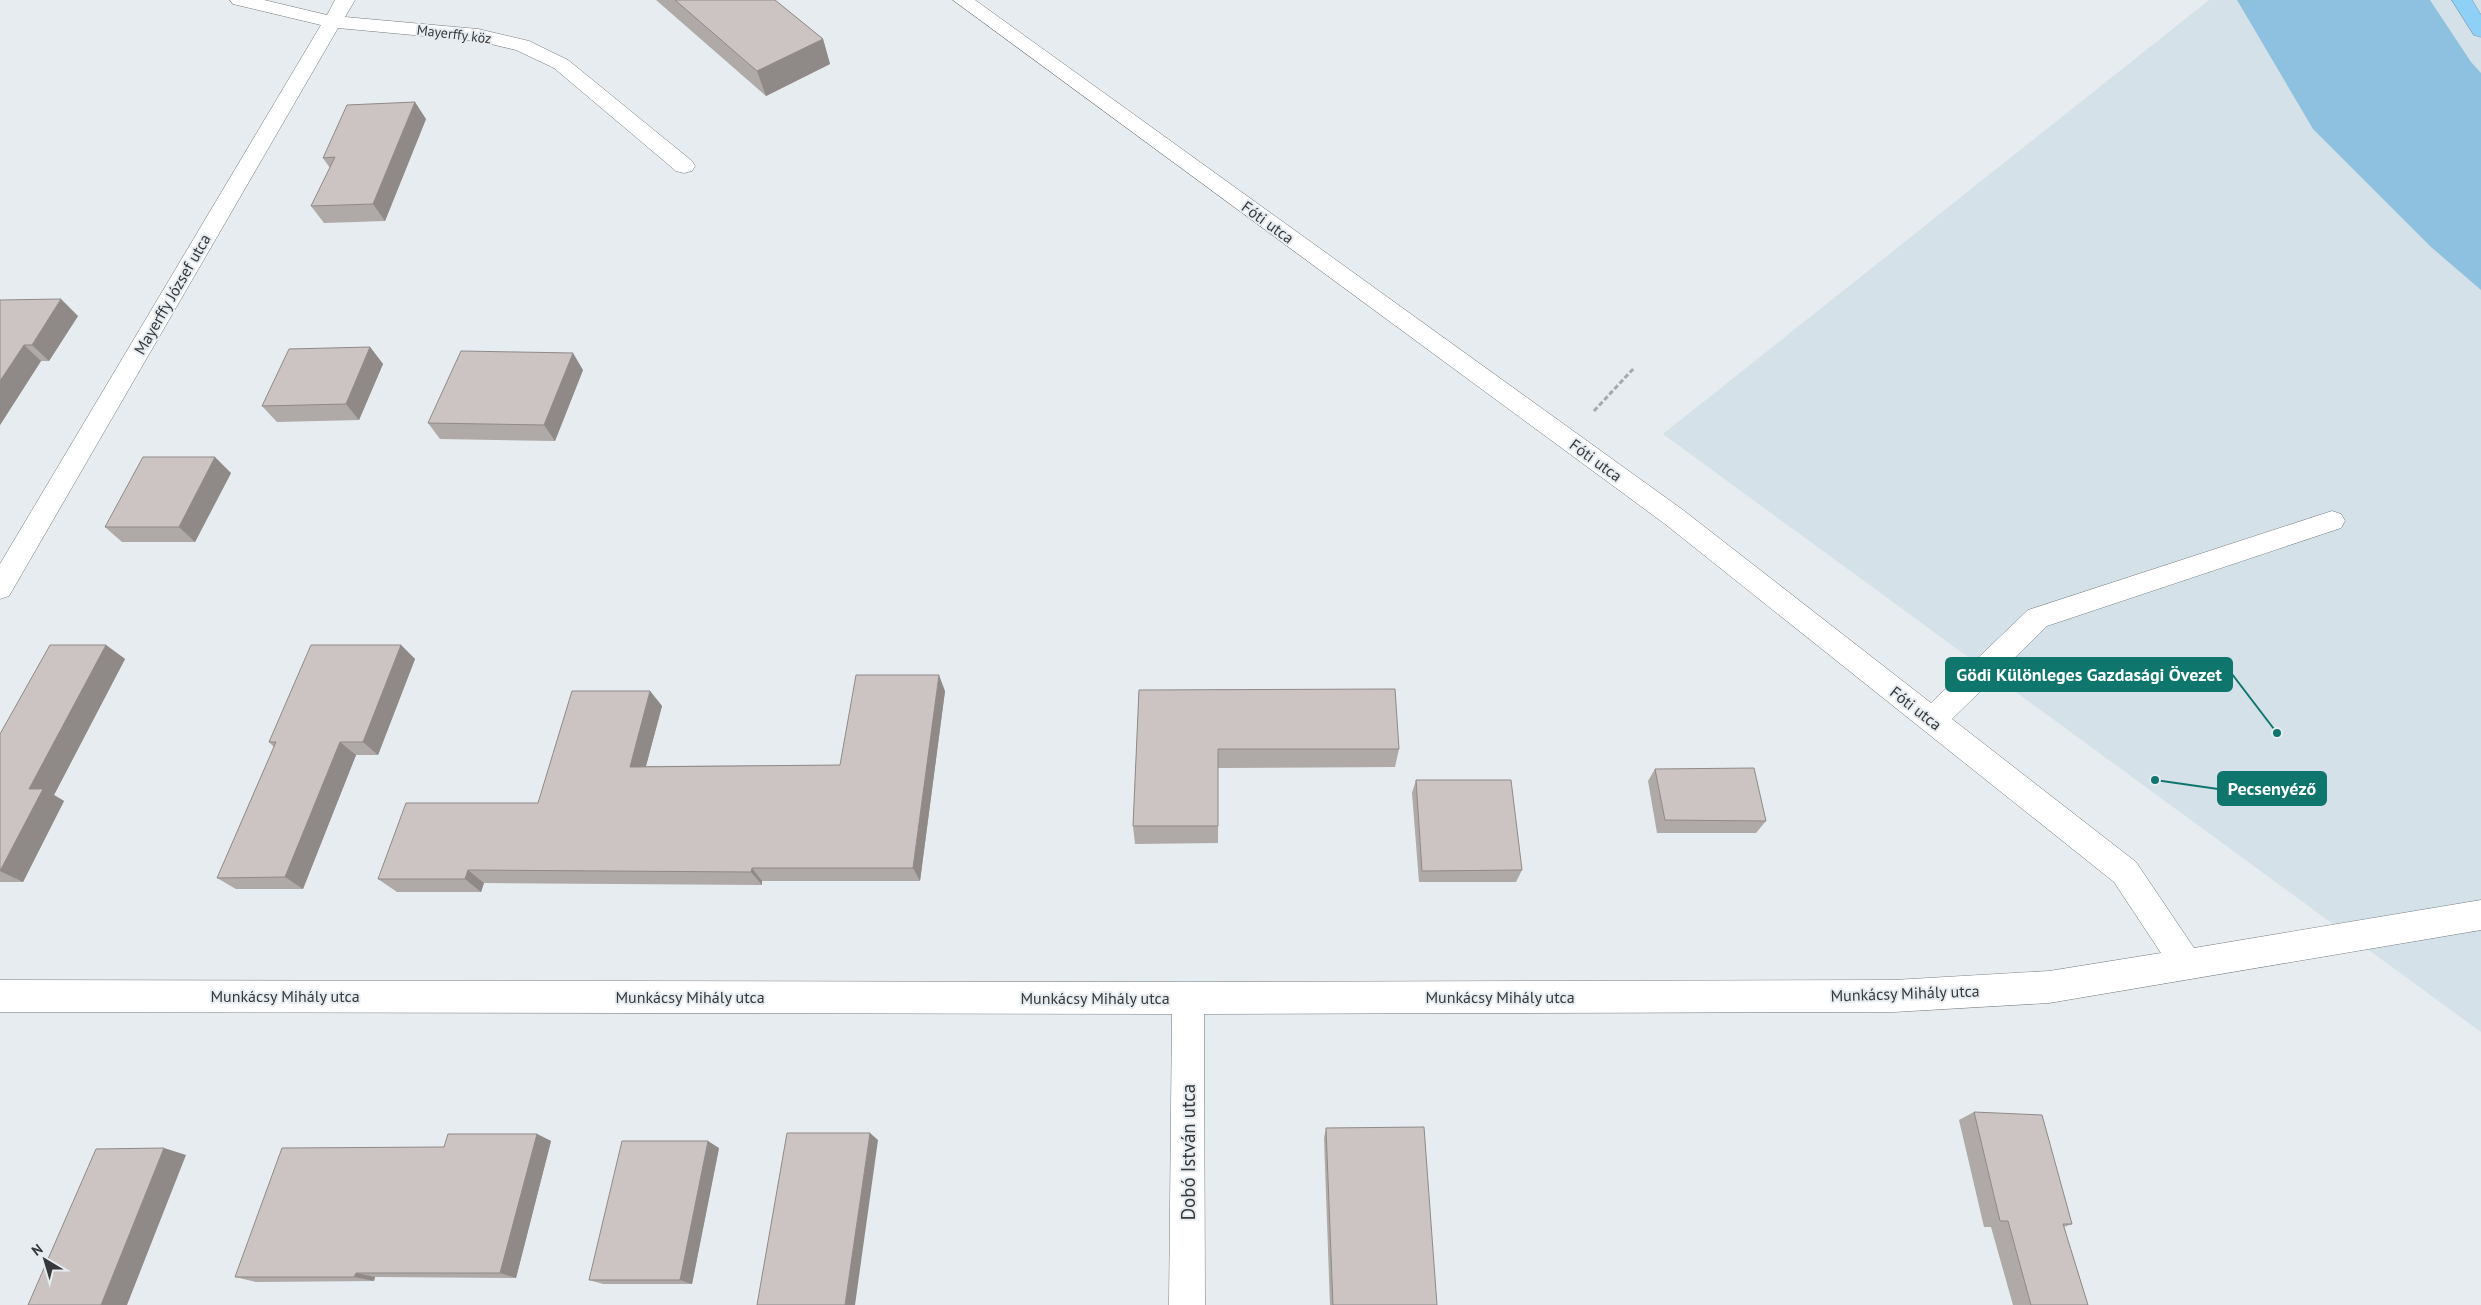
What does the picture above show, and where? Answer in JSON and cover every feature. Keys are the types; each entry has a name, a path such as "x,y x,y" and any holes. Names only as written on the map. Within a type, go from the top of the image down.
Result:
{"highway":[{"path":"2462,0 2481,31"}],"street":[{"name":"Mayerffy köz","path":"240,0 332,22 478,35 522,46 561,64 684,166"},
{"name":"Mayerffy József utca","path":"0,588 345,0"},
{"name":"Fóti utca","path":"964,0 1674,517 2125,872 2188,964"},
{"path":"1932,720 2038,618 2332,522"},
{"name":"Munkácsy Mihály utca","path":"0,996 1188,998 1894,996 2049,987 2481,915"},
{"name":"Dobó István utca","path":"1187,1305 1188,998"}],"path":[{"path":"1579,448 1578,427 1634,368"}],"shaded area":[{"path":"2209,0 2481,0 2481,1032 1663,434"},
{"path":"2237,0 2430,0 2471,62 2481,73 2481,290 2431,247 2313,129"}],"building":[{"path":"675,0 775,0 823,39 757,71"},
{"path":"415,102 373,204 311,206 335,157 323,158 347,105"},
{"path":"61,299 32,345 24,345 0,381 0,300"},
{"path":"370,347 346,404 262,406 289,349"},
{"path":"461,351 573,353 544,425 428,423"},
{"path":"143,457 215,457 179,527 105,527"},
{"path":"50,645 106,645 29,789 43,789 0,871 0,734"},
{"path":"311,645 401,645 363,742 340,742 285,877 217,878 276,742 269,742"},
{"path":"856,675 939,675 913,868 752,868 751,872 468,870 465,879 378,879 406,803 538,803 572,691 650,691 630,767 840,765"},
{"path":"1395,689 1399,749 1218,749 1218,826 1133,826 1139,690"},
{"path":"1754,768 1766,821 1665,820 1655,769"},
{"path":"1416,780 1511,780 1522,870 1422,871"},
{"path":"1974,1112 2042,1115 2072,1224 2063,1224 2088,1305 2031,1305 2008,1221 2000,1221"},
{"path":"1424,1127 1437,1305 1333,1305 1326,1128"},
{"path":"787,1133 870,1133 845,1305 757,1305"},
{"path":"448,1134 537,1134 500,1273 356,1273 354,1277 235,1277 282,1148 444,1147"},
{"path":"622,1141 708,1141 680,1280 589,1280"},
{"path":"164,1148 101,1305 28,1305 96,1149"}],"place":[{"name":"Gödi Különleges Gazdasági Övezet","path":"2277,733"},
{"name":"Pecsenyéző","path":"2155,780"}]}
